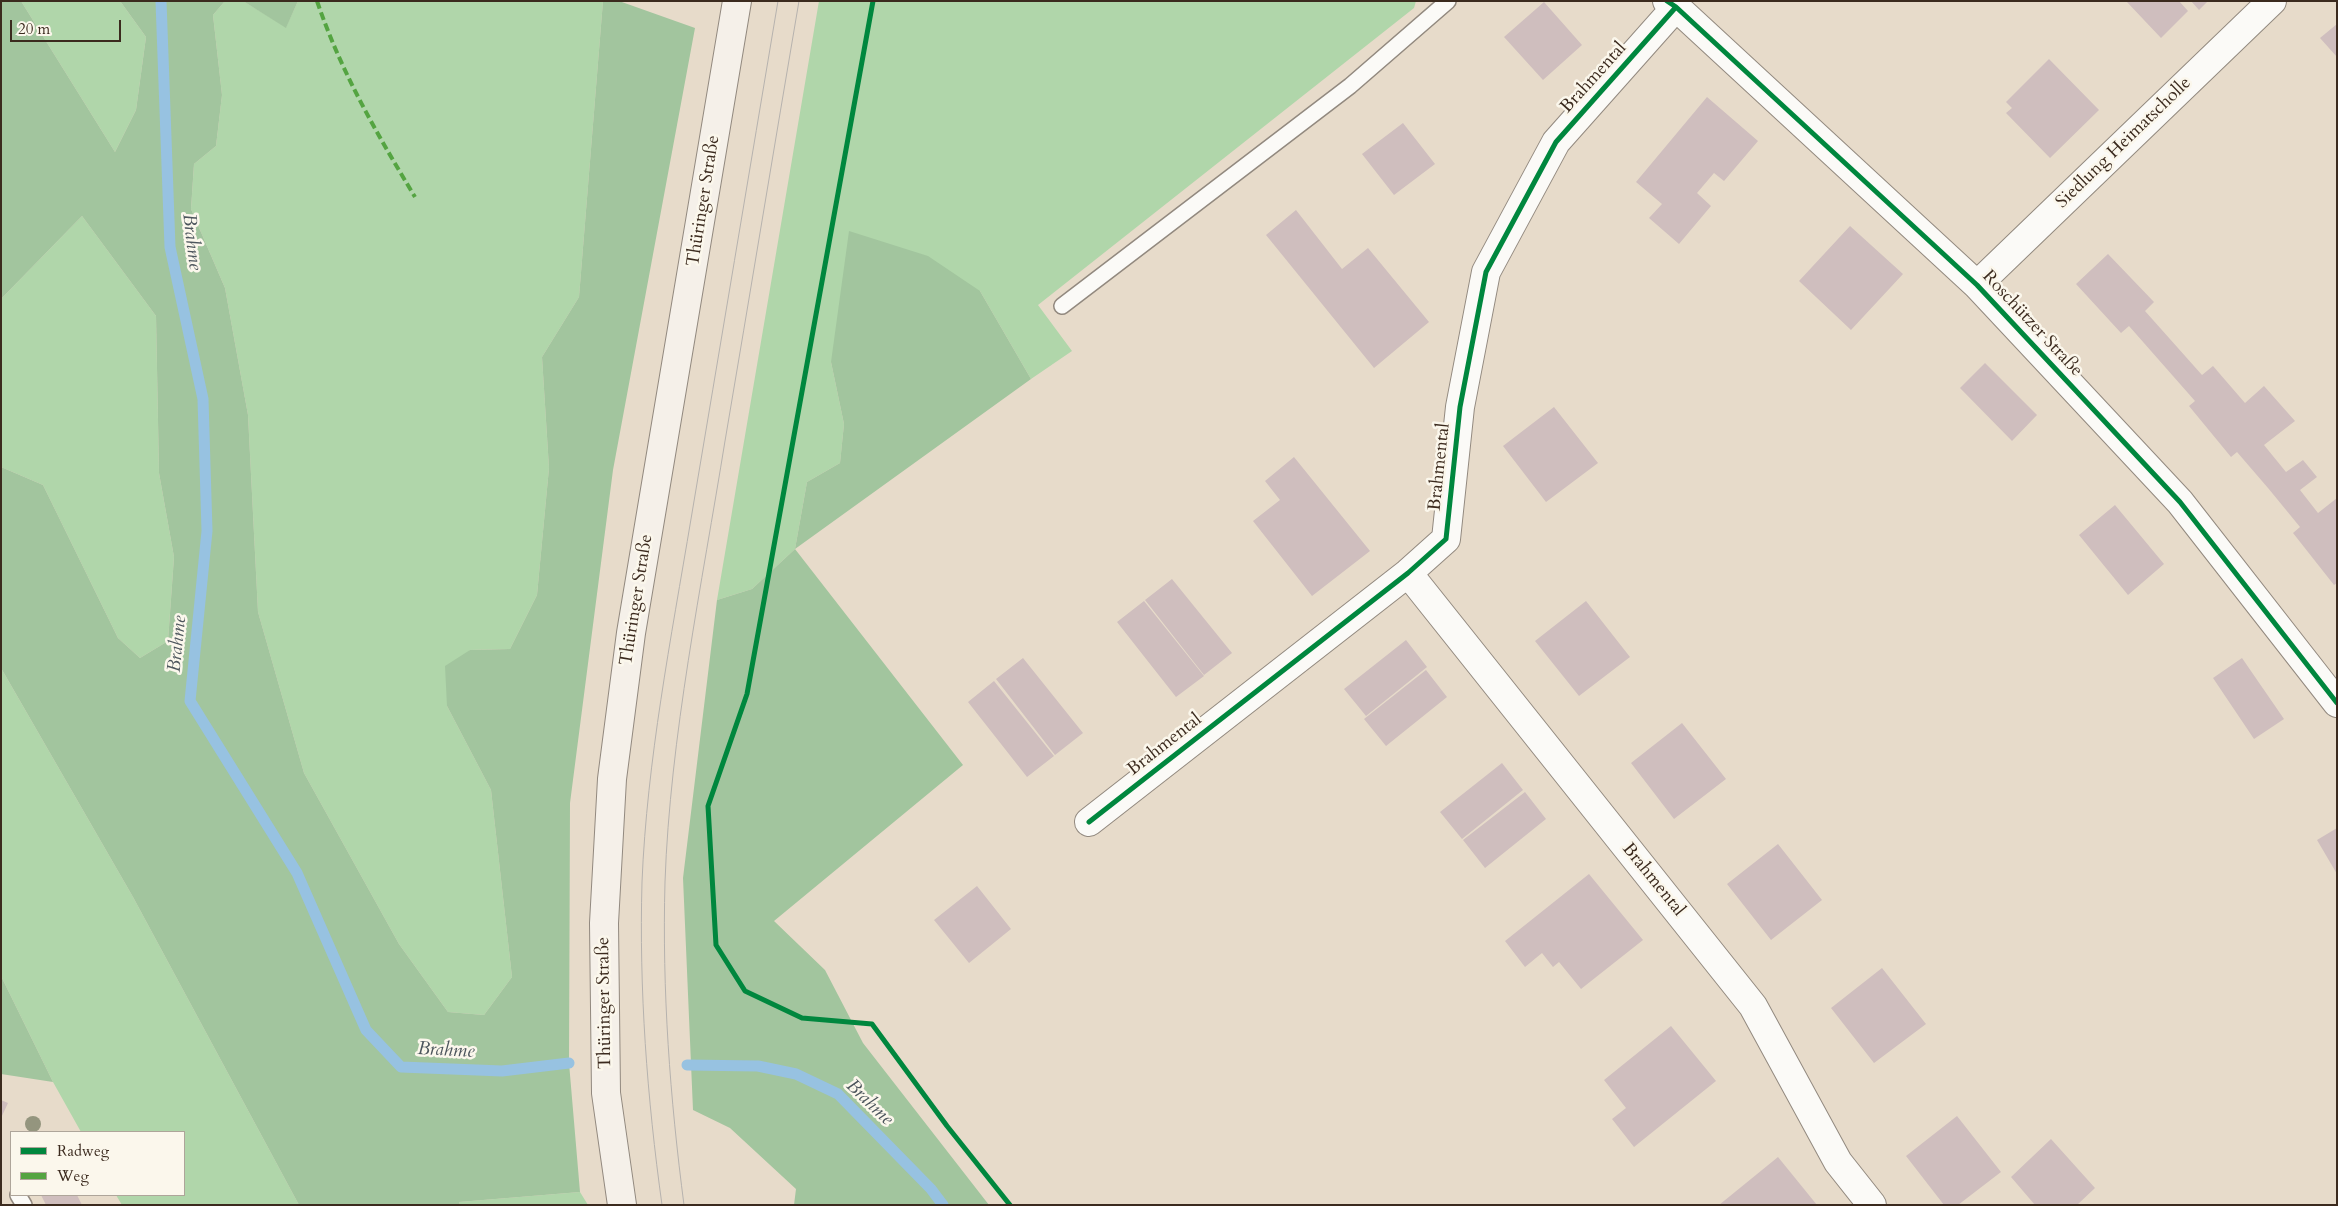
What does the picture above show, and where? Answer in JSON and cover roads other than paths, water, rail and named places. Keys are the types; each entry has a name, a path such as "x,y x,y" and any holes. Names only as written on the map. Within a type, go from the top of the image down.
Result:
{"main road":[{"name":"Thüringer Straße","path":"622,1205 606,1093 604,922 612,779 631,633 737,1"}],"street":[{"name":"Siedlung Heimatscholle","path":"1977,285 2272,1"},
{"name":"Roschützer Straße","path":"1672,4 1977,285 2180,502 2337,703"},
{"name":"Brahmental","path":"1089,822 1408,573 1446,539 1460,407 1486,272 1556,142 1672,4"},
{"name":"Brahmental","path":"1408,573 1753,1006 1838,1162 1872,1205"}],"lane":[{"path":"1062,306 1350,86 1448,1"}],"waterway":[{"name":"Brahme","path":"161,1 170,247 203,399 207,531 190,701 297,873 366,1030 401,1067 502,1071 569,1063"},
{"name":"Brahme","path":"687,1065 758,1066 796,1074 838,1094 931,1189 943,1205"}],"tram line":[{"path":"662,1205 648,1084 643,1003 642,882 649,791 668,654 778,1"},
{"path":"684,1205 671,1085 666,1004 665,882 673,772 697,605 799,1"}]}
